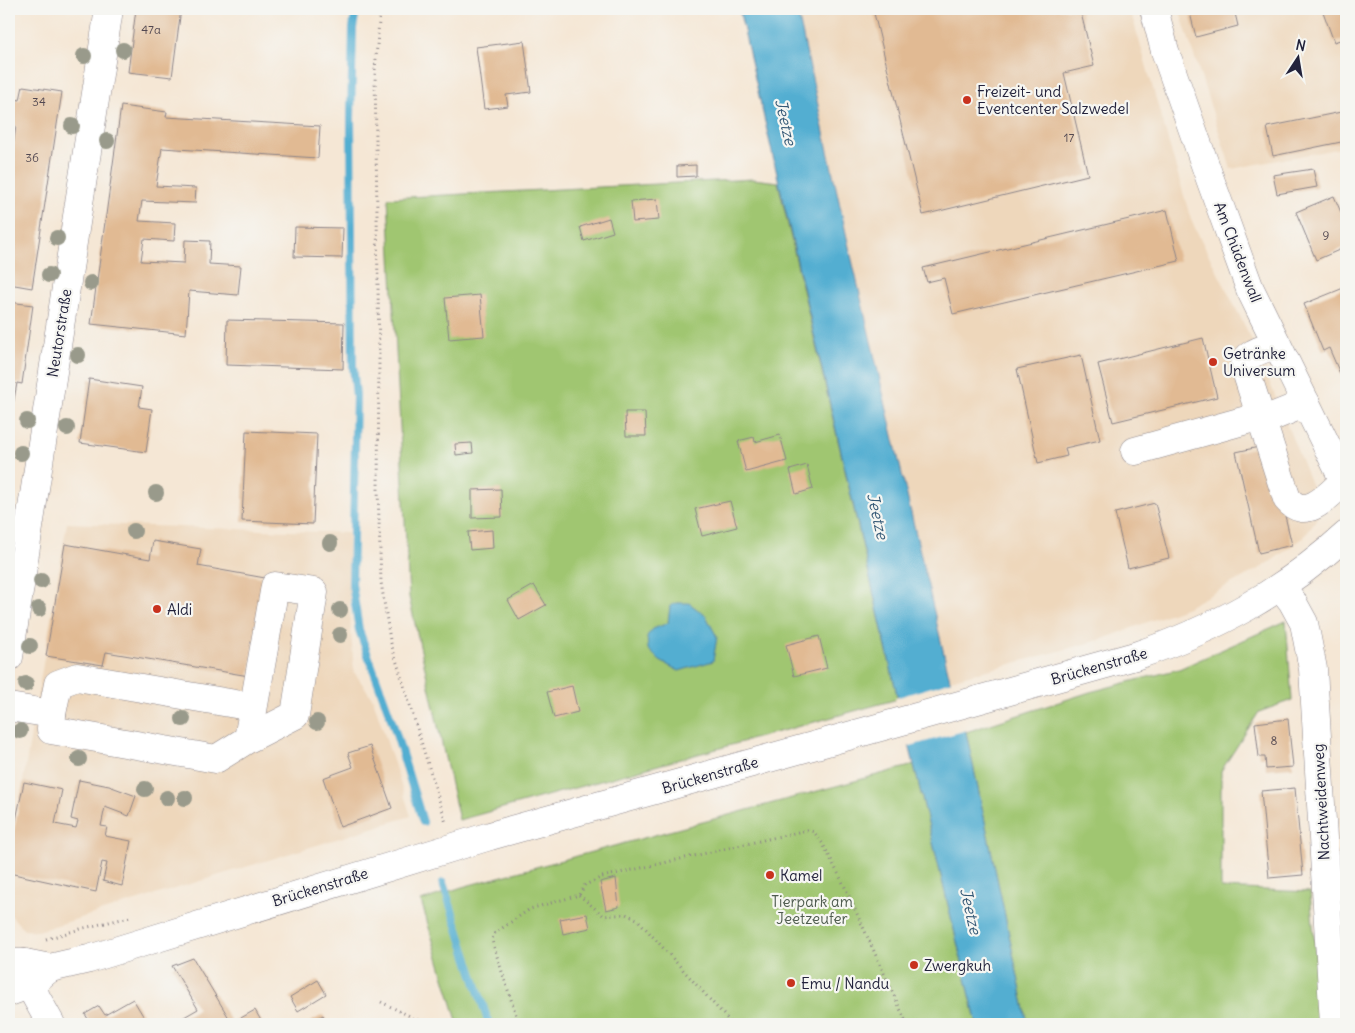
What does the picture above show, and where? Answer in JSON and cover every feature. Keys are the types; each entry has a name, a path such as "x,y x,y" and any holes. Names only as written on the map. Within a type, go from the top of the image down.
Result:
{"main road":[{"name":"Neutorstraße","path":"9,657 109,9"},
{"name":"Am Chüdenwall","path":"1154,9 1165,51 1250,289 1345,483"},
{"path":"1277,344 1248,356 1244,365 1287,499 1291,504 1301,508 1311,507 1322,502 1345,483"},
{"path":"1135,450 1262,419 1306,404"},
{"name":"Brückenstraße","path":"25,974 89,959 453,847 1156,649 1193,635 1239,612 1282,587 1346,535"},
{"path":"248,739 275,586 314,592 295,714 248,739 216,759 51,730 52,714 58,684 77,677 253,707"},
{"name":"Nachtweidenweg","path":"1282,587 1304,622 1313,669 1334,1024"},
{"path":"9,707 52,714"},
{"path":"25,974 51,1024"}],"path":[{"path":"380,9 375,70 379,358 378,490 381,582 390,640 453,847"},
{"path":"519,1024 492,939 495,934 530,909 579,895 585,885 613,874 807,830 814,832 824,844 907,1024"},
{"path":"579,895 604,916 626,914 637,919 732,1024"},
{"path":"381,1002 426,1024"}],"shaded area":[{"path":"797,9 1130,9 1191,220 1253,342 1322,511 1303,538 1266,565 1187,607 1100,640 950,680 849,247"},
{"path":"1179,9 1346,9 1346,147 1231,169"},
{"path":"67,523 348,533 350,617 354,672 373,699 411,816 38,931 24,930 9,913 9,864"}],"green space":[{"path":"753,179 778,182 898,699 459,820 409,597 388,198"},
{"path":"1286,621 1292,700 1259,712 1221,771 1221,888 1310,892 1322,1024 1028,1024 966,732 1090,692 1179,669"},
{"name":"Tierpark am Jeetzeufer","path":"914,765 977,1024 458,1024 421,901 462,887"}],"water":[{"name":"Jeetze","path":"739,9 797,9 849,247 950,680 966,732 1028,1024 977,1024 898,699"},
{"path":"676,603 689,603 706,616 717,637 713,661 679,671 660,661 648,649 647,636 653,629 668,623 670,606"}],"pier":[{"path":"952,681 967,730 907,747 895,698"}],"building":[{"path":"136,9 181,9 172,77 128,72"},
{"name":"Freizeit- und Eventcenter Salzwedel","path":"873,9 1080,9 1094,66 1064,73 1088,175 923,215"},
{"path":"1189,9 1234,9 1238,26 1196,37"},
{"path":"1322,9 1346,9 1346,38 1334,42"},
{"path":"524,41 531,92 506,95 508,106 484,109 476,47"},
{"path":"23,86 62,92 32,288 9,284 9,167 16,126 9,125 9,98 20,100"},
{"path":"121,106 167,112 166,117 320,126 318,158 162,148 156,186 196,188 195,203 142,201 139,221 175,223 174,241 144,239 141,261 184,263 185,240 210,241 209,264 241,266 238,295 189,291 186,334 91,324"},
{"path":"1346,111 1346,141 1273,156 1267,127"},
{"path":"696,165 696,176 677,177 677,166"},
{"path":"1313,169 1317,187 1277,194 1273,175"},
{"path":"1334,196 1346,224 1346,247 1316,260 1296,212"},
{"path":"657,199 659,220 633,222 631,201"},
{"path":"1167,210 1179,261 953,314 944,278 927,282 923,268"},
{"path":"609,218 613,232 584,241 580,227"},
{"path":"295,227 343,228 342,258 294,257"},
{"path":"1346,287 1346,391 1343,390 1345,385 1329,348 1323,351 1304,304"},
{"path":"480,295 484,336 449,339 445,298"},
{"path":"9,302 33,305 22,384 17,383 10,422"},
{"path":"227,320 344,323 343,369 226,365"},
{"path":"1203,338 1217,397 1113,422 1098,364"},
{"path":"1081,355 1100,440 1065,448 1067,456 1038,463 1017,369"},
{"path":"89,379 142,387 139,407 152,409 146,452 80,443"},
{"path":"625,412 645,412 646,436 626,436"},
{"path":"246,431 317,434 313,524 242,521"},
{"path":"780,435 787,461 746,472 738,441 754,437 755,442"},
{"path":"472,443 473,453 456,455 455,444"},
{"path":"1268,445 1292,545 1259,553 1236,452"},
{"path":"807,465 813,489 796,494 790,470"},
{"path":"501,489 502,517 472,518 472,490"},
{"path":"730,501 737,527 702,536 695,509"},
{"path":"1155,503 1169,558 1128,568 1115,513"},
{"path":"492,530 493,548 470,550 468,532"},
{"name":"Aldi","path":"153,541 201,549 198,566 265,578 249,676 106,652 103,665 46,656 65,544 150,559"},
{"path":"534,585 546,605 519,620 508,600"},
{"path":"819,636 827,668 794,676 786,645"},
{"path":"572,686 578,712 554,718 547,692"},
{"path":"1288,719 1293,767 1266,769 1265,757 1259,757 1255,723"},
{"path":"370,746 392,808 340,827 323,778 353,767 348,753"},
{"path":"79,780 109,786 136,796 129,816 105,807 101,826 107,827 105,836 131,841 122,886 103,881 107,863 102,862 96,892 9,873 9,853 24,782 62,790 55,824 76,828 78,821 71,819"},
{"path":"1295,788 1303,875 1269,878 1261,791"},
{"path":"616,878 619,907 606,910 600,882"},
{"path":"587,914 590,928 563,934 560,919"},
{"path":"193,958 232,1023 255,1010 263,1024 172,1024 198,1009 172,966"},
{"path":"318,980 326,994 298,1011 290,997"},
{"path":"133,999 148,1024 91,1024 85,1014 99,1006 105,1015"},
{"path":"323,1015 328,1024 307,1024"}],"waterway":[{"path":"356,9 353,28 351,118 353,366 356,396 352,584 359,630 393,724 423,822"},
{"path":"443,883 489,1024"}],"place":[{"name":"Freizeit- und Eventcenter Salzwedel","path":"967,100"},
{"name":"Getränke Universum","path":"1213,362"},
{"name":"Aldi","path":"157,609"},
{"name":"Kamel","path":"770,875"},
{"name":"Zwergkuh","path":"914,965"},
{"name":"Emu / Nandu","path":"791,983"}]}
